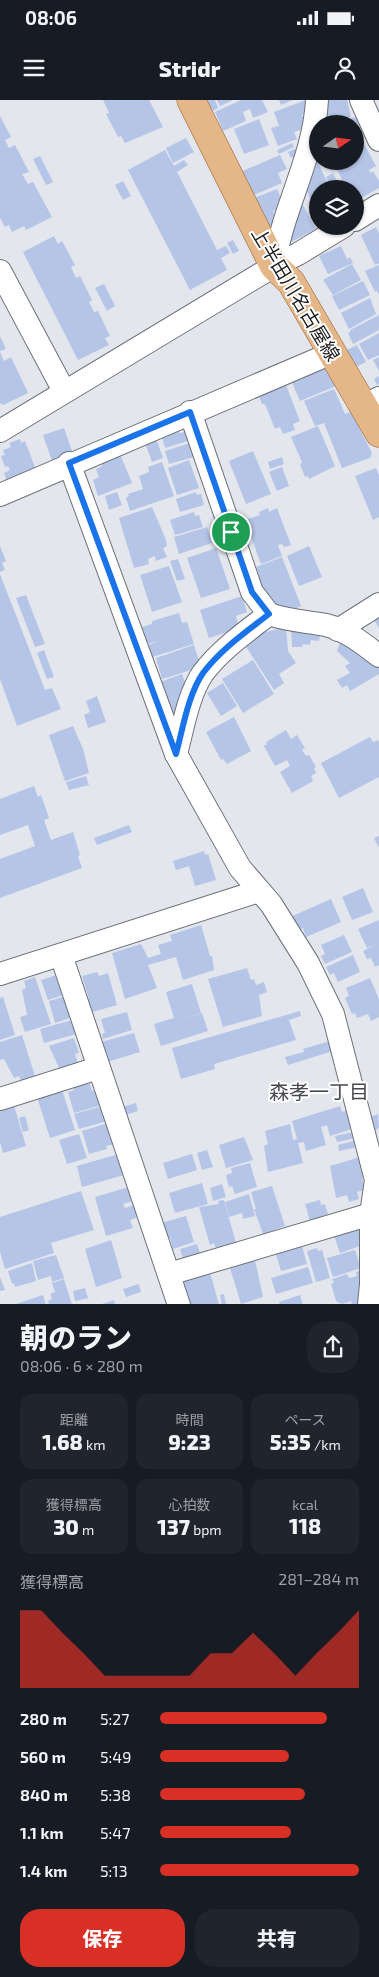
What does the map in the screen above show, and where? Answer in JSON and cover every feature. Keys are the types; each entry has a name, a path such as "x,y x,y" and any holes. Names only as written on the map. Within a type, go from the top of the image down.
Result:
{"main road":[{"name":"上半田川名古屋線","path":"191,100 274,266 290,282 332,353 371,402 379,433"}],"street":[{"path":"274,266 278,243 307,156 316,119 317,100"},
{"path":"361,100 379,140"},
{"path":"364,214 379,205"},
{"path":"0,431 64,391 329,235"},
{"path":"0,271 64,391"},
{"path":"0,495 69,463 332,353"},
{"path":"190,412 252,592 269,614 286,620 326,625 363,643 379,656"},
{"path":"69,463 176,754 240,868 270,904 308,963 333,1014 377,1179 371,1214 371,1284 369,1304"},
{"path":"338,630 379,604"},
{"path":"176,754 191,700 202,675 224,650 269,614"},
{"path":"0,974 259,891"},
{"path":"61,955 179,1304"},
{"path":"0,1099 98,1068"},
{"path":"169,1274 371,1214"}],"building":[{"path":"103,100 149,100 163,127 125,143 121,136 118,137 106,114 109,113"},
{"path":"197,100 215,100 218,108 204,115"},
{"path":"217,100 233,100 220,106"},
{"path":"241,100 262,100 268,112 253,118 250,109 243,112 246,121 223,131 215,112"},
{"path":"279,100 293,100 281,105"},
{"path":"306,100 310,111 302,115 307,128 294,132 297,139 278,146 271,128 279,126 274,112"},
{"path":"325,100 347,100 351,115 324,115"},
{"path":"0,116 11,137 5,140 9,148 15,145 29,172 22,174 28,184 33,182 52,217 26,230 24,226 12,232 9,225 5,227 0,218"},
{"path":"259,119 269,145 244,154 234,129"},
{"path":"186,138 194,152 173,163 166,148"},
{"path":"292,143 294,147 279,154 277,150"},
{"path":"364,144 376,166 369,170 371,173 373,171 379,181 379,188 364,196 364,180 342,180 337,170 364,170"},
{"path":"297,148 300,154 291,158 288,152"},
{"path":"165,150 174,166 184,160 188,165 177,172 217,250 226,246 230,253 221,258 227,270 190,290 128,170"},
{"path":"280,155 287,169 278,173 282,183 249,197 238,173"},
{"path":"40,156 53,182 46,185 33,159"},
{"path":"309,170 322,170 326,180 309,180 309,196 305,186"},
{"path":"333,173 336,180 327,180 326,177"},
{"path":"123,181 131,196 123,200 115,185"},
{"path":"277,189 282,201 277,203 280,209 273,211 276,219 273,224 264,228 249,200"},
{"path":"303,205 309,216 309,233 291,242 286,233 296,208"},
{"path":"376,227 379,233 379,263 375,265 361,235"},
{"path":"54,236 58,244 62,241 75,265 71,267 76,278 80,276 92,300 89,302 94,312 98,311 110,336 105,338 109,345 78,360 23,252"},
{"path":"233,240 239,251 233,254 227,243"},
{"path":"341,246 347,259 350,257 353,263 328,274 319,256"},
{"path":"352,264 361,280 333,295 323,280"},
{"path":"379,265 379,295 377,291 375,292 365,271"},
{"path":"363,281 370,295 339,310 332,296"},
{"path":"104,284 115,306 107,311 95,288"},
{"path":"370,298 376,314 349,329 341,313"},
{"path":"379,315 379,330 353,344 348,333 350,330"},
{"path":"379,333 379,355 368,360 359,344"},
{"path":"0,336 6,349 0,351"},
{"path":"357,345 366,362 354,368 345,351"},
{"path":"0,352 4,361 11,357 28,393 3,405 0,403"},
{"path":"379,357 379,371 373,360"},
{"path":"327,363 336,386 300,401 290,378"},
{"path":"379,376 379,384 377,385 374,379"},
{"path":"284,380 300,421 293,424 295,430 283,434 280,427 275,429 265,404 262,404 257,391"},
{"path":"334,389 345,414 351,412 372,453 370,458 342,468 324,423 315,426 304,401"},
{"path":"318,426 335,466 309,479 308,476 305,477 300,464 302,462 291,437"},
{"path":"64,428 73,454 52,461 43,435"},
{"path":"178,428 179,433 189,431 191,440 165,448 161,433"},
{"path":"155,436 163,458 152,462 144,440"},
{"path":"20,439 21,443 25,441 36,470 7,482 4,473 10,470 8,466 5,467 1,456 5,455 3,450 11,447 9,443"},
{"path":"196,441 194,457 169,464 165,451"},
{"path":"118,449 132,483 98,496 93,480 99,477 96,469 102,466 99,456"},
{"path":"253,451 271,494 246,504 229,461"},
{"path":"282,457 284,464 270,469 268,462"},
{"path":"189,460 199,488 177,495 168,468"},
{"path":"162,462 174,496 130,511 126,498 129,496 128,494 143,489 139,476 149,472 148,467"},
{"path":"282,467 289,486 277,491 269,472"},
{"path":"376,468 379,475 379,517 373,520 355,476"},
{"path":"117,492 122,505 109,510 105,496"},
{"path":"196,492 197,495 201,494 204,505 180,512 176,499"},
{"path":"152,507 166,540 167,546 163,548 167,557 156,561 155,556 148,559 149,564 134,568 119,518"},
{"path":"268,508 269,512 277,508 291,545 284,547 282,544 278,545 282,556 261,564 245,520 260,515 259,512"},
{"path":"194,512 195,516 199,515 203,527 175,535 170,520"},
{"path":"207,527 212,543 179,554 174,537"},
{"path":"0,546 6,561 2,563 5,570 0,572"},
{"path":"309,546 322,577 299,586 287,556"},
{"path":"216,548 230,589 201,598 187,558"},
{"path":"282,557 301,606 294,609 291,606 295,616 274,611 256,576 259,575 256,567"},
{"path":"178,559 185,579 177,581 170,561"},
{"path":"169,566 182,602 152,612 140,575"},
{"path":"0,574 45,690 52,688 61,709 17,726 0,679"},
{"path":"26,595 45,644 35,647 16,598"},
{"path":"242,596 247,612 236,616 239,628 209,638 200,610"},
{"path":"379,611 379,628 371,615"},
{"path":"179,613 182,623 187,622 194,644 152,657 148,645 158,641 147,644 142,627 152,624 152,621"},
{"path":"286,627 288,651 296,663 279,674 284,683 274,690 243,642 254,635"},
{"path":"291,627 320,635 319,641 311,640 310,645 303,644 302,647 292,647"},
{"path":"341,640 379,666 379,674 350,691 347,685 342,688 337,680 350,673 345,666 350,663 337,651"},
{"path":"194,645 201,667 162,679 156,658"},
{"path":"44,650 54,677 47,679 37,653"},
{"path":"253,660 274,694 243,713 222,679"},
{"path":"182,674 188,691 175,725 160,682"},
{"path":"223,683 237,706 221,716 207,693"},
{"path":"97,696 106,722 88,728 84,715 90,712 86,701"},
{"path":"234,717 251,751 227,764 223,759 221,760 206,732"},
{"path":"73,726 83,749 89,773 65,781 49,735"},
{"path":"286,730 291,739 297,735 305,748 302,750 306,756 309,755 316,767 314,768 316,773 311,776 313,781 292,793 280,772 290,766 287,760 275,766 264,746 267,744 266,742"},
{"path":"370,737 373,742 378,740 379,743 379,777 339,798 321,763"},
{"path":"86,776 89,785 69,790 66,782"},
{"path":"34,786 38,797 41,795 49,818 44,820 51,840 73,832 82,868 0,898 0,859 35,846 28,825 0,835 0,799"},
{"path":"129,825 132,832 97,845 94,838"},
{"path":"379,836 379,848 374,838"},
{"path":"204,851 205,855 208,854 216,880 195,886 189,866 176,870 173,861"},
{"path":"363,888 373,912 352,920 342,897"},
{"path":"331,899 341,922 306,937 303,928 294,931 286,919"},
{"path":"379,920 379,965 375,967 371,958 367,959 363,951 376,944 367,948 358,929"},
{"path":"201,925 210,956 212,956 214,970 183,980 176,957 148,965 157,988 125,999 112,953 141,944 148,958 161,954 158,945 172,941 170,935"},
{"path":"344,935 352,952 325,964 321,956 325,954 321,945"},
{"path":"353,955 360,972 338,982 334,973 330,975 326,967"},
{"path":"247,968 251,980 254,979 256,985 264,982 267,992 259,995 262,1016 223,1027 208,979"},
{"path":"97,972 99,976 108,973 117,1005 89,1013 85,1000 89,999 82,976"},
{"path":"63,973 70,993 48,1000 41,980"},
{"path":"35,977 51,1024 25,1032 20,1017 27,1015 22,990 26,988 24,981"},
{"path":"370,978 379,999 379,1017 371,1021 368,1014 357,1018 355,1013 352,1014 345,998 349,996 346,988"},
{"path":"192,984 201,1013 175,1022 202,1013 208,1031 161,1046 154,1024 174,1018 166,992"},
{"path":"70,995 76,1016 55,1023 49,1001"},
{"path":"3,997 15,1035 0,1040 0,998"},
{"path":"300,1011 301,1016 289,1020 296,1040 214,1064 215,1069 181,1079 172,1048"},
{"path":"127,1012 132,1030 103,1039 102,1034 105,1033 101,1019"},
{"path":"76,1019 80,1033 44,1043 40,1029"},
{"path":"134,1033 140,1052 107,1062 101,1042"},
{"path":"22,1035 36,1079 22,1083 19,1076 14,1078 4,1059 0,1060 0,1042"},
{"path":"74,1038 79,1053 75,1054 78,1063 60,1070 49,1046"},
{"path":"330,1041 333,1051 288,1065 285,1057 304,1052 303,1049"},
{"path":"87,1076 92,1091 97,1089 102,1105 74,1113 68,1092 74,1090 71,1082"},
{"path":"62,1090 75,1130 50,1138 37,1097"},
{"path":"13,1102 26,1146 3,1153 0,1142 0,1109"},
{"path":"136,1103 138,1111 121,1116 119,1108"},
{"path":"106,1105 110,1120 79,1129 74,1114"},
{"path":"340,1106 342,1112 349,1110 355,1128 330,1136 327,1125 321,1127 326,1145 306,1151 304,1142 298,1143 303,1163 268,1172 264,1146 268,1144 265,1131 290,1124 293,1140 297,1139 292,1121"},
{"path":"378,1114 379,1128 374,1131 368,1118"},
{"path":"25,1116 29,1130 23,1132 19,1118"},
{"path":"108,1123 115,1144 106,1146 107,1149 89,1154 82,1131"},
{"path":"354,1132 355,1138 337,1142 335,1136"},
{"path":"79,1134 87,1158 67,1164 59,1140"},
{"path":"244,1137 253,1160 226,1168 219,1145"},
{"path":"357,1140 358,1147 339,1151 338,1145"},
{"path":"207,1150 213,1167 202,1170 197,1153"},
{"path":"119,1154 124,1175 82,1187 77,1166"},
{"path":"192,1154 197,1170 168,1179 163,1163"},
{"path":"360,1157 366,1177 362,1178 365,1190 357,1192 359,1199 349,1202 347,1195 336,1198 330,1166"},
{"path":"250,1163 257,1187 235,1194 232,1186 229,1187 226,1175 232,1173 231,1168"},
{"path":"202,1183 208,1204 175,1213 169,1193"},
{"path":"222,1184 226,1197 213,1201 210,1188"},
{"path":"132,1186 136,1200 123,1204 125,1208 138,1204 141,1216 130,1220 133,1228 106,1236 95,1197"},
{"path":"272,1186 285,1226 263,1234 254,1209 256,1209 251,1192"},
{"path":"81,1191 94,1230 51,1243 54,1253 5,1269 0,1252 0,1217"},
{"path":"249,1194 255,1216 243,1219 242,1213 229,1217 225,1202"},
{"path":"224,1200 236,1243 216,1248 214,1243 210,1245 199,1207 219,1204 218,1201"},
{"path":"320,1200 321,1205 325,1204 328,1214 310,1221 305,1204"},
{"path":"186,1216 194,1242 173,1249 170,1238 166,1240 161,1223"},
{"path":"357,1225 363,1245 340,1253 333,1232"},
{"path":"111,1240 122,1278 96,1287 85,1249"},
{"path":"197,1244 201,1256 184,1262 180,1249"},
{"path":"295,1245 296,1248 302,1246 307,1264 281,1271 275,1251"},
{"path":"317,1248 318,1251 322,1250 330,1278 316,1282 307,1251"},
{"path":"355,1250 361,1268 333,1277 327,1258"},
{"path":"56,1255 64,1278 52,1282 51,1276 38,1280 33,1261"},
{"path":"255,1260 263,1297 241,1304 230,1268 235,1267 233,1263"},
{"path":"32,1263 36,1281 15,1287 14,1283 12,1284 8,1271"},
{"path":"308,1267 313,1283 276,1294 271,1278"},
{"path":"367,1269 361,1303 352,1304 351,1301 342,1304 336,1301 331,1284 334,1283 332,1279 347,1274 349,1278 357,1276 356,1272"},
{"path":"210,1272 219,1304 188,1304 181,1281"},
{"path":"0,1277 5,1290 0,1291"},
{"path":"64,1279 72,1304 49,1304 48,1301 52,1299 50,1294 55,1292 52,1283"},
{"path":"139,1284 141,1292 126,1297 123,1289"},
{"path":"85,1288 88,1298 75,1301 73,1291"},
{"path":"224,1294 226,1304 222,1304 220,1295"},
{"path":"43,1295 46,1304 16,1304"},
{"path":"300,1295 303,1304 280,1304 279,1302"},
{"path":"114,1300 115,1304 102,1304"}],"district":[{"name":"森孝一丁目","path":"319,1092"}],"route":[{"path":"190,412 231,532 252,592 269,614 224,650 202,675 191,700 176,754 69,463 190,412"}]}
